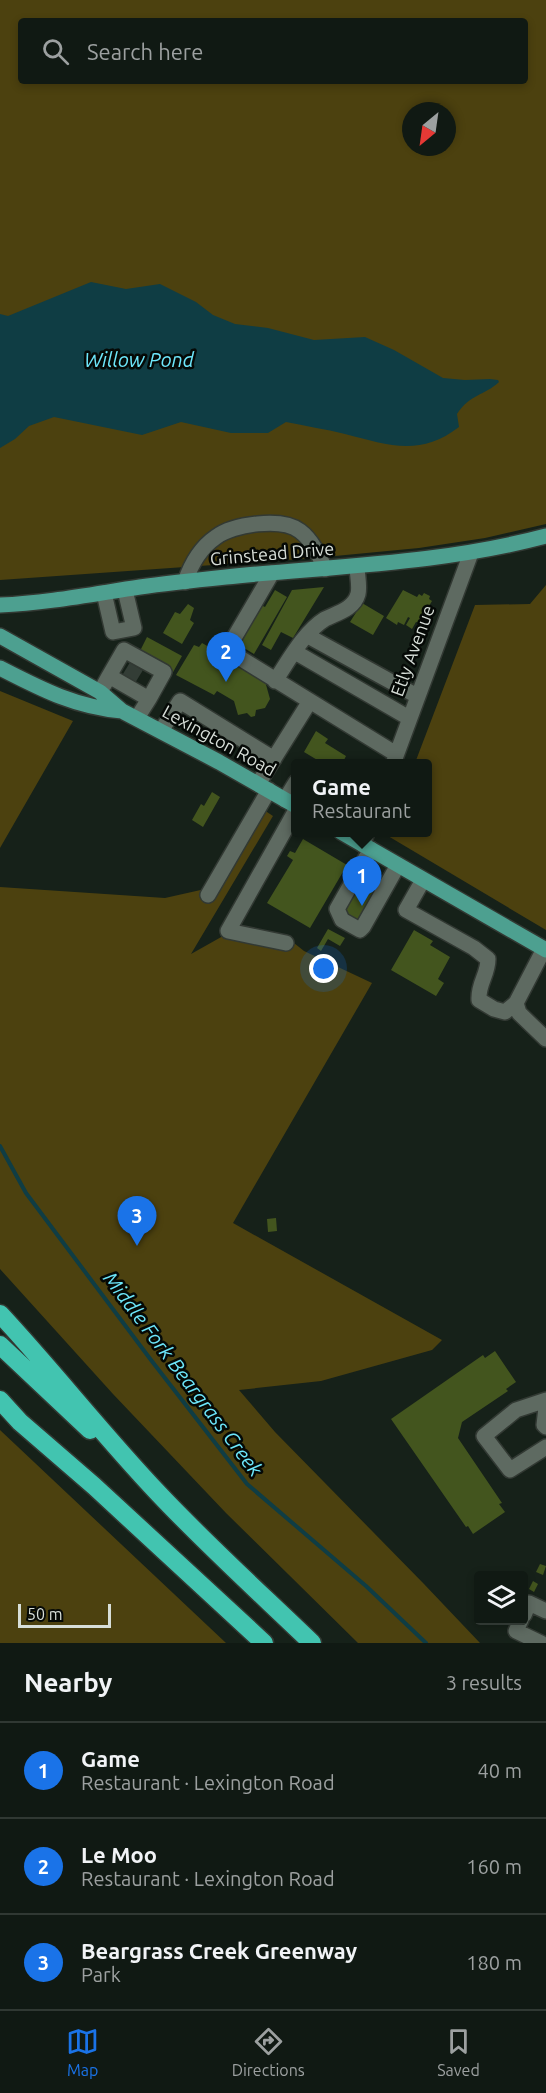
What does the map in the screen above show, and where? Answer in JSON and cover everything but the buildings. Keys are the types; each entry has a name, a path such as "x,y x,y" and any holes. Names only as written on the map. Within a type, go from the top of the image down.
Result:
{"highway":[{"path":"0,1314 183,1520 312,1643"},
{"path":"0,1345 155,1490"},
{"path":"0,1400 20,1422"},
{"path":"0,1405 94,1486 264,1643"}],"main road":[{"name":"Grinstead Drive","path":"0,605 48,601 185,582 415,561 471,553 546,536"},
{"name":"Lexington Road","path":"0,636 100,692 122,711 263,787 291,805"},
{"name":"Lexington Road","path":"0,668 33,685 75,702 96,709 122,711"},
{"path":"367,842 398,865 545,950"}],"street":[{"path":"185,582 191,564 217,536 232,529 270,522 299,530 318,551 324,569"},
{"name":"Etly Avenue","path":"394,759 471,553"},
{"path":"275,681 295,652 324,620 352,604 358,594 357,566"},
{"path":"272,573 227,650 310,701 394,759"},
{"path":"104,593 113,632 134,628 125,590"},
{"path":"100,692 119,665 121,630"},
{"path":"308,636 417,696"},
{"path":"295,652 409,718"},
{"path":"119,665 150,688"},
{"path":"119,665 164,672 150,688 137,718"},
{"path":"161,731 180,701 274,759"},
{"path":"208,896 263,787 274,759 310,701"},
{"path":"286,943 228,931 291,808"},
{"path":"367,842 337,909 342,920 360,930 398,865"},
{"path":"423,880 406,910 474,948 488,959 488,969 478,990 479,1000 494,1009 505,1012 516,1003 545,950"},
{"path":"516,1003 519,1013 546,1039"},
{"path":"546,1400 516,1410 484,1436 510,1470 546,1448"},
{"path":"546,1408 544,1425 546,1427"},
{"path":"528,1605 529,1603 546,1611"},
{"path":"519,1625 516,1631 541,1643"}],"shaded area":[{"path":"0,0 546,0 546,524 485,538 419,548 314,558 0,580"},
{"path":"546,585 546,930 390,837 432,837 432,759 417,759 475,605 530,604"},
{"path":"0,691 73,721 0,848"},
{"path":"255,804 273,816 191,954 239,927 284,935 304,951 372,983 233,1223 442,1340 432,1350 321,1381 239,1390 275,1432 480,1643 358,1643 226,1513 113,1394 0,1269 0,887 165,898 205,889"},
{"path":"0,1430 226,1643 0,1643"}],"water":[{"name":"Willow Pond","path":"91,282 126,289 160,284 196,302 213,315 235,324 268,328 314,340 365,337 394,350 443,378 490,379 499,382 462,407 457,414 459,427 431,442 417,445 390,445 286,422 268,433 231,433 181,422 142,435 54,417 29,426 15,439 0,448 0,314 8,316"}],"waterway":[{"name":"Middle Fork Beargrass Creek","path":"0,1146 26,1193 247,1484 366,1586 426,1643"}],"tunnel":[{"path":"126,669 144,680"}],"place":[{"name":"Le Moo","path":"226,682"},
{"name":"Game","path":"362,906"},
{"name":"Beargrass Creek Greenway","path":"137,1246"}]}
